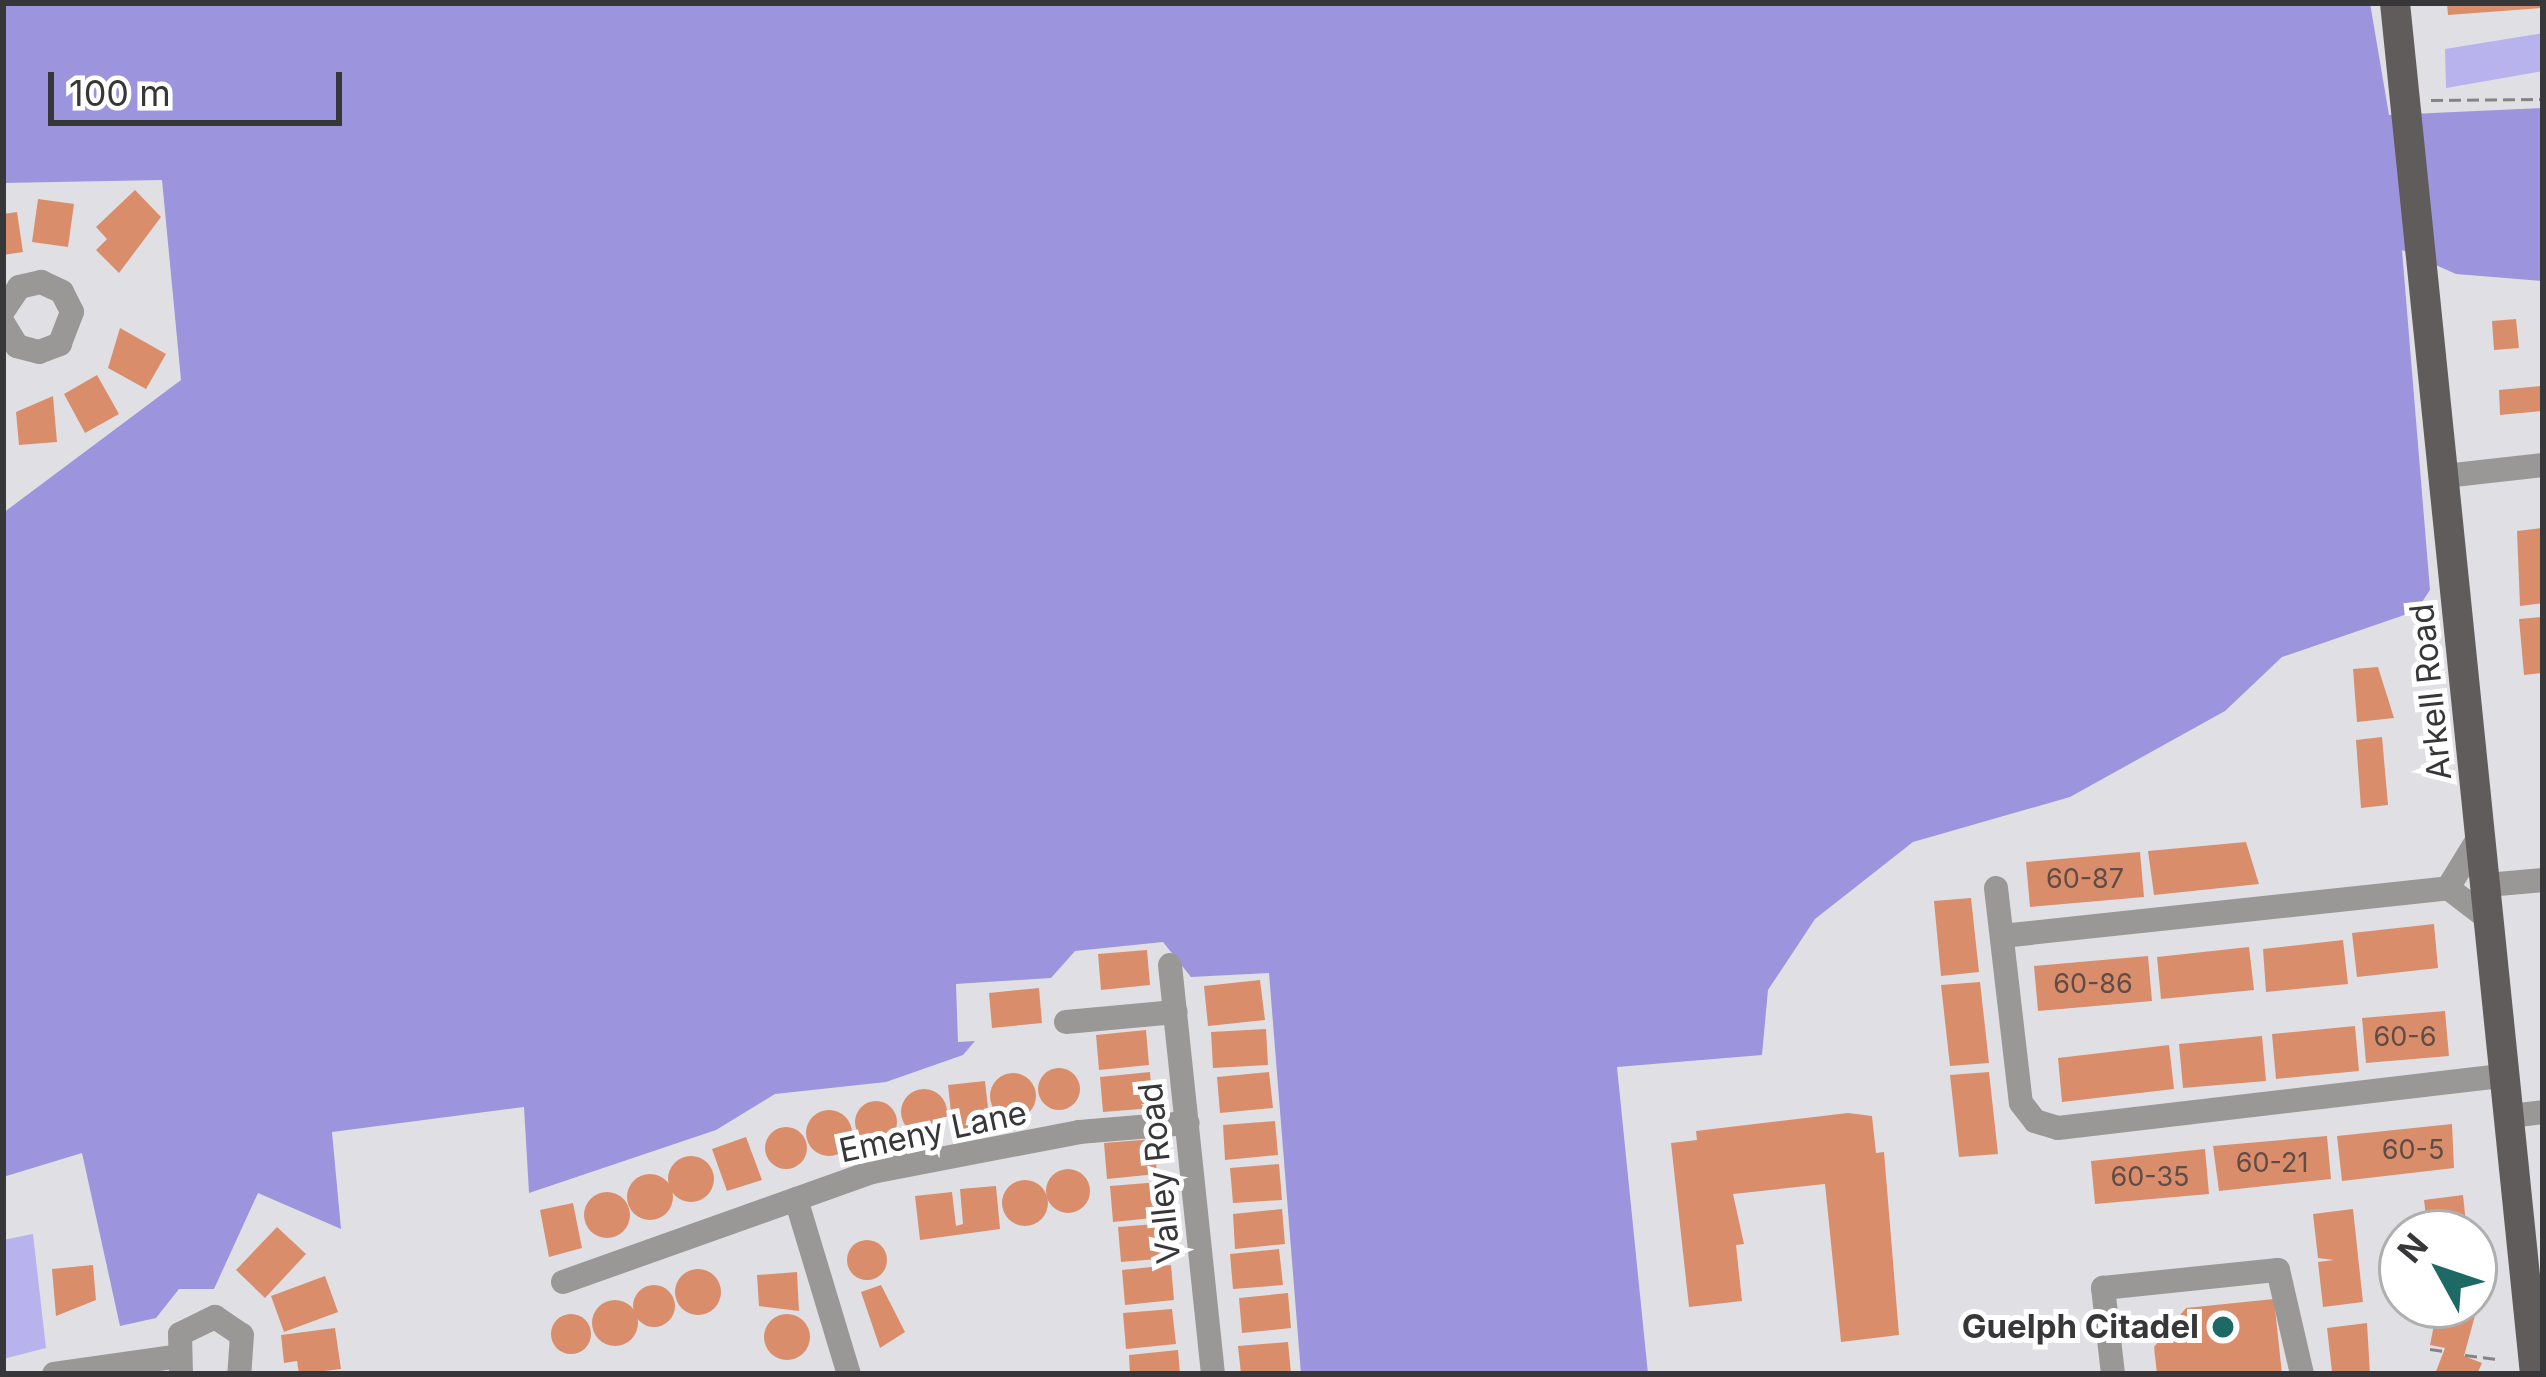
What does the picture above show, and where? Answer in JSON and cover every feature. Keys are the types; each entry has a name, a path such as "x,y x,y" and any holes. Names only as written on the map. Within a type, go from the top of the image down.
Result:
{"main road":[{"name":"Arkell Road","path":"2395,3 2535,1374"}],"street":[{"path":"3,308 19,287 52,285 69,301 72,324 60,344 39,352 17,346 3,323"},
{"path":"2445,476 2543,465"},
{"path":"2448,888 2482,834"},
{"path":"2487,885 2543,880"},
{"path":"1996,887 2021,1102 2057,1128 2506,1075"},
{"path":"2002,936 2448,888 2490,920"},
{"name":"Valley Road","path":"1170,965 1213,1374"},
{"path":"1066,1022 1176,1012"},
{"path":"2511,1116 2543,1112"},
{"name":"Emeny Lane","path":"563,1282 796,1198 906,1165 1188,1123"},
{"path":"796,1198 849,1374"},
{"path":"2113,1374 2103,1288 2278,1270 2302,1374"},
{"path":"54,1374 178,1365 188,1325 214,1317 242,1335 239,1374"}],"path":[{"path":"2427,100 2543,99"},
{"path":"2430,1349 2444,1351"},
{"path":"2464,1355 2498,1359"}],"shaded area":[{"path":"3,3 2370,3 2389,115 2543,108 2543,281 2456,274 2402,250 2430,590 2416,611 2282,657 2225,711 2070,797 1913,842 1815,919 1768,990 1762,1055 1617,1067 1648,1374 1301,1374 1269,973 1191,977 1163,942 1075,951 1051,978 956,984 958,1042 975,1041 963,1055 886,1082 775,1094 716,1130 529,1193 524,1107 332,1132 341,1229 258,1193 214,1289 179,1289 156,1318 120,1326 82,1153 3,1177 3,513 181,380 162,180 3,183"},
{"path":"2543,33 2543,71 2446,88 2445,49"},
{"path":"33,1234 46,1348 3,1359 3,1240"}],"building":[{"path":"2447,3 2543,3 2543,8 2448,15"},
{"path":"135,190 161,217 119,273 96,250 107,239 96,227"},
{"path":"38,199 74,204 68,247 32,242"},
{"path":"17,212 23,252 3,255 3,214"},
{"path":"2516,319 2519,348 2494,350 2492,321"},
{"path":"120,328 166,354 146,389 108,368"},
{"path":"97,375 119,414 85,433 64,394"},
{"path":"2541,386 2543,411 2500,415 2499,390"},
{"path":"53,396 57,442 19,445 16,412"},
{"path":"2543,528 2543,603 2520,606 2517,531"},
{"path":"2543,617 2543,673 2524,675 2519,619"},
{"path":"2378,667 2394,718 2357,722 2353,669"},
{"path":"2382,737 2388,805 2361,808 2356,740"},
{"path":"2246,842 2259,884 2154,895 2148,851"},
{"path":"2140,852 2144,897 2030,907 2026,862"},
{"path":"1971,898 1979,972 1941,976 1934,901"},
{"path":"2434,924 2438,968 2357,977 2352,933"},
{"path":"2343,940 2348,984 2266,992 2263,949"},
{"path":"2249,947 2254,990 2161,999 2157,957"},
{"path":"1147,950 1150,985 1101,990 1098,954"},
{"path":"2148,956 2152,1001 2038,1011 2034,966"},
{"path":"1260,980 1265,1020 1208,1026 1204,986"},
{"path":"1980,982 1989,1063 1950,1066 1941,985"},
{"path":"1039,988 1042,1023 992,1028 989,993"},
{"path":"2445,1011 2449,1056 2366,1063 2362,1018"},
{"path":"2355,1026 2359,1071 2276,1079 2272,1034"},
{"path":"1266,1029 1268,1065 1213,1068 1211,1032"},
{"path":"1146,1030 1149,1065 1099,1070 1096,1035"},
{"path":"2262,1036 2266,1081 2183,1088 2179,1044"},
{"path":"2169,1045 2174,1089 2062,1102 2058,1058"},
{"path":"1059,1068 1074,1074 1080,1089 1074,1104 1059,1110 1044,1104 1038,1089 1044,1074"},
{"path":"1150,1072 1153,1108 1103,1112 1100,1077"},
{"path":"1269,1072 1273,1108 1220,1113 1217,1077"},
{"path":"1989,1072 1998,1154 1959,1157 1950,1075"},
{"path":"1013,1073 1029,1080 1036,1096 1029,1112 1013,1119 997,1112 990,1096 997,1080"},
{"path":"985,1081 990,1127 953,1130 948,1085"},
{"path":"924,1089 941,1095 947,1112 941,1129 924,1135 907,1129 901,1112 907,1095"},
{"path":"876,1101 891,1107 897,1122 891,1137 876,1143 861,1137 855,1122 861,1107"},
{"path":"829,1110 845,1117 852,1133 845,1149 829,1156 813,1149 806,1133 813,1117"},
{"path":"1848,1113 1872,1116 1876,1153 1884,1152 1899,1335 1841,1342 1825,1184 1733,1194 1744,1244 1736,1245 1742,1301 1689,1307 1671,1143 1697,1140 1696,1131"},
{"path":"1275,1121 1278,1155 1225,1160 1223,1125"},
{"path":"2452,1124 2454,1168 2342,1181 2337,1136"},
{"path":"786,1127 801,1133 807,1148 801,1163 786,1169 771,1163 765,1148 771,1133"},
{"path":"2327,1136 2331,1179 2219,1191 2213,1146"},
{"path":"746,1137 762,1180 727,1191 712,1149"},
{"path":"1154,1139 1157,1174 1107,1179 1104,1143"},
{"path":"2205,1149 2209,1194 2095,1204 2091,1161"},
{"path":"691,1156 707,1163 714,1179 707,1195 691,1202 675,1195 668,1179 675,1163"},
{"path":"1279,1164 1282,1200 1233,1203 1230,1168"},
{"path":"1068,1169 1084,1175 1090,1191 1084,1207 1068,1213 1052,1207 1046,1191 1052,1175"},
{"path":"650,1174 666,1181 673,1197 666,1213 650,1220 634,1213 627,1197 634,1181"},
{"path":"1025,1180 1041,1187 1048,1203 1041,1219 1025,1226 1009,1219 1002,1203 1009,1187"},
{"path":"1160,1182 1163,1217 1113,1222 1110,1186"},
{"path":"996,1186 1000,1229 920,1240 915,1196 952,1192 956,1226 963,1224 960,1189"},
{"path":"607,1192 623,1199 630,1215 623,1231 607,1238 591,1231 584,1215 591,1199"},
{"path":"2463,1195 2464,1209 2425,1209 2424,1200"},
{"path":"573,1203 582,1248 549,1257 540,1210"},
{"path":"1282,1209 1285,1244 1235,1249 1233,1214"},
{"path":"2353,1209 2363,1302 2323,1307 2318,1262 2334,1260 2318,1258 2313,1214"},
{"path":"1168,1223 1171,1258 1121,1262 1118,1227"},
{"path":"277,1227 306,1254 265,1298 236,1270"},
{"path":"867,1240 881,1246 887,1260 881,1274 867,1280 853,1274 847,1260 853,1246"},
{"path":"1279,1249 1283,1285 1233,1289 1230,1254"},
{"path":"93,1265 96,1300 56,1316 52,1269"},
{"path":"1171,1265 1174,1300 1125,1305 1122,1270"},
{"path":"698,1269 714,1276 721,1292 714,1308 698,1315 682,1308 675,1292 682,1276"},
{"path":"797,1272 799,1311 759,1306 757,1275"},
{"path":"325,1276 338,1312 284,1332 271,1296"},
{"path":"654,1285 669,1291 675,1306 669,1321 654,1327 639,1321 633,1306 639,1291"},
{"path":"881,1285 905,1332 880,1348 861,1292"},
{"path":"1288,1293 1291,1328 1242,1333 1239,1298"},
{"name":"Guelph Citadel","path":"2274,1299 2282,1374 2157,1374 2154,1347 2186,1308"},
{"path":"615,1300 631,1307 638,1323 631,1339 615,1346 599,1339 592,1323 599,1307"},
{"path":"1172,1309 1176,1344 1126,1349 1123,1313"},
{"path":"571,1314 585,1320 591,1334 585,1348 571,1354 557,1348 551,1334 557,1320"},
{"path":"787,1314 803,1321 810,1337 803,1353 787,1360 771,1353 764,1337 771,1321"},
{"path":"2367,1323 2370,1374 2332,1372 2327,1328"},
{"path":"335,1328 341,1369 299,1374 297,1361 284,1363 281,1335"},
{"path":"2433,1329 2471,1329 2464,1356 2482,1363 2477,1374 2435,1374 2445,1348 2430,1345"},
{"path":"1288,1342 1291,1374 1241,1374 1238,1346"},
{"path":"1178,1350 1180,1374 1130,1374 1129,1355"}],"place":[{"name":"Guelph Citadel","path":"2223,1327"}]}
